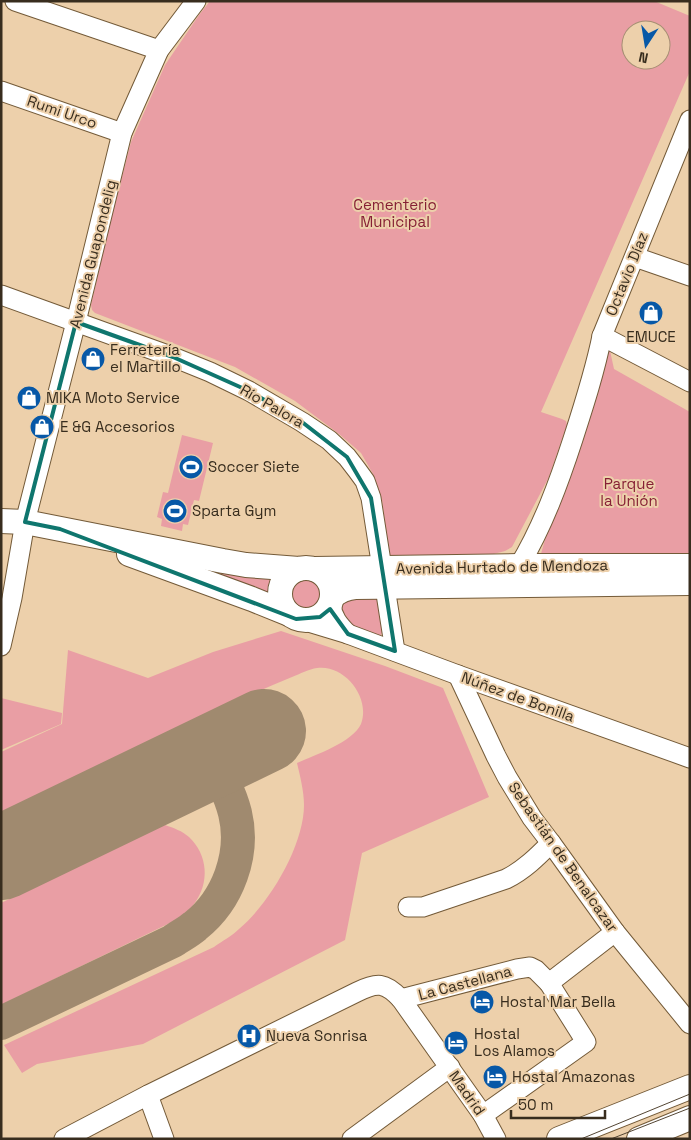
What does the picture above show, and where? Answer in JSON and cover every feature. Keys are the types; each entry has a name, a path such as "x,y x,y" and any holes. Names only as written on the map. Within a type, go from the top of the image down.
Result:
{"main road":[{"name":"Avenida Hurtado de Mendoza","path":"1,521 25,522 246,565 307,569 383,578 690,582"},
{"name":"Avenida Hurtado de Mendoza","path":"60,529 252,599 297,618"},
{"name":"Avenida Hurtado de Mendoza","path":"332,600 339,591 383,578 519,566 690,566"},
{"path":"307,569 322,573 328,579 332,587 332,600 327,612 320,617 313,620 297,618 284,609 281,602 280,588 287,576 307,569"},
{"path":"559,1139 690,1087"},
{"path":"639,1139 690,1118"}],"street":[{"path":"15,1 160,50"},
{"name":"Avenida Guapondelig","path":"1,646 12,598 25,522 122,133 160,50 196,1"},
{"name":"Rumi Urco","path":"1,91 122,133"},
{"name":"Octavio Díaz","path":"690,120 602,336 690,382"},
{"path":"635,257 690,276"},
{"name":"Río Palora","path":"1,295 173,357 249,390 302,422 348,457 365,481 371,498 394,651"},
{"path":"519,566 544,516 562,471 585,404 602,336"},
{"path":"332,600 331,610 337,623 348,634"},
{"name":"Núñez de Bonilla","path":"297,618 348,634 690,758"},
{"name":"Sebastián de Benalcazar","path":"458,675 496,756 532,818 615,932 689,1022"},
{"path":"408,907 423,907 506,879 535,860 551,843"},
{"path":"483,1115 586,1042 549,983 615,932"},
{"name":"La Castellana","path":"64,1139 148,1094 369,986 382,985 392,990 401,999 517,969 530,968 536,970 549,983"},
{"name":"Madrid","path":"401,999 483,1115 496,1139"},
{"path":"352,1139 450,1067"},
{"path":"148,1094 164,1139"}],"highlighted area":[{"path":"76,322 173,357 249,391 302,422 347,457 371,498 395,651 348,634 330,609 320,617 296,619 60,529 25,522"}],"green space":[{"name":"Cementerio Municipal","path":"210,1 654,1 690,16 690,71 541,412 566,421 567,425 549,477 512,547 486,556 387,555 382,500 373,474 361,453 339,434 295,401 235,367 95,313 92,310 91,305 108,231 131,142 165,65"},
{"name":"Parque la Unión","path":"609,346 614,369 690,412 690,558 540,557 549,526 572,472 593,408"},
{"name":"Soccer Siete","path":"182,435 213,443 199,501 194,500 188,525 183,524 182,531 161,526 162,519 157,517 163,492 168,493"},
{"path":"106,542 280,572 274,603"},
{"path":"299,575 318,578 325,587 325,603 314,613 306,615 300,613 288,604 285,599 284,595 287,586"},
{"path":"377,592 383,630 381,635 379,637 349,628 338,605 340,600"},
{"path":"281,631 385,666 443,688 489,797 362,853 345,940 143,1044 37,1064 22,1073 4,1045 214,947 251,918 283,872 298,838 304,805 303,789 297,763 333,747 357,731 363,714 362,703 359,693 353,684 337,671 327,668 311,669 246,697 1,815 1,752 62,724 68,650 148,678 213,652"},
{"path":"1,698 62,713 61,724 1,750"},
{"path":"165,825 189,837 200,852 203,861 205,869 203,887 192,907 174,921 1,1005 1,903"}],"taxiway":[{"path":"1,1023 173,941 195,926 217,903 231,875 238,844 238,829 230,798 210,757"}],"runway":[{"path":"1,858 264,731"}],"tram line":[{"path":"581,1139 690,1094"},
{"path":"611,1139 690,1108"}],"place":[{"name":"EMUCE","path":"651,313"},
{"name":"Ferretería el Martillo","path":"93,359"},
{"name":"MIKA Moto Service","path":"29,398"},
{"name":"E &G Accesorios","path":"42,427"},
{"name":"Soccer Siete","path":"191,467"},
{"name":"Sparta Gym","path":"175,511"},
{"name":"Hostal Mar Bella","path":"482,1002"},
{"name":"Nueva Sonrisa","path":"249,1036"},
{"name":"Hostal Los Alamos","path":"456,1043"},
{"name":"Hostal Amazonas","path":"495,1077"}]}
